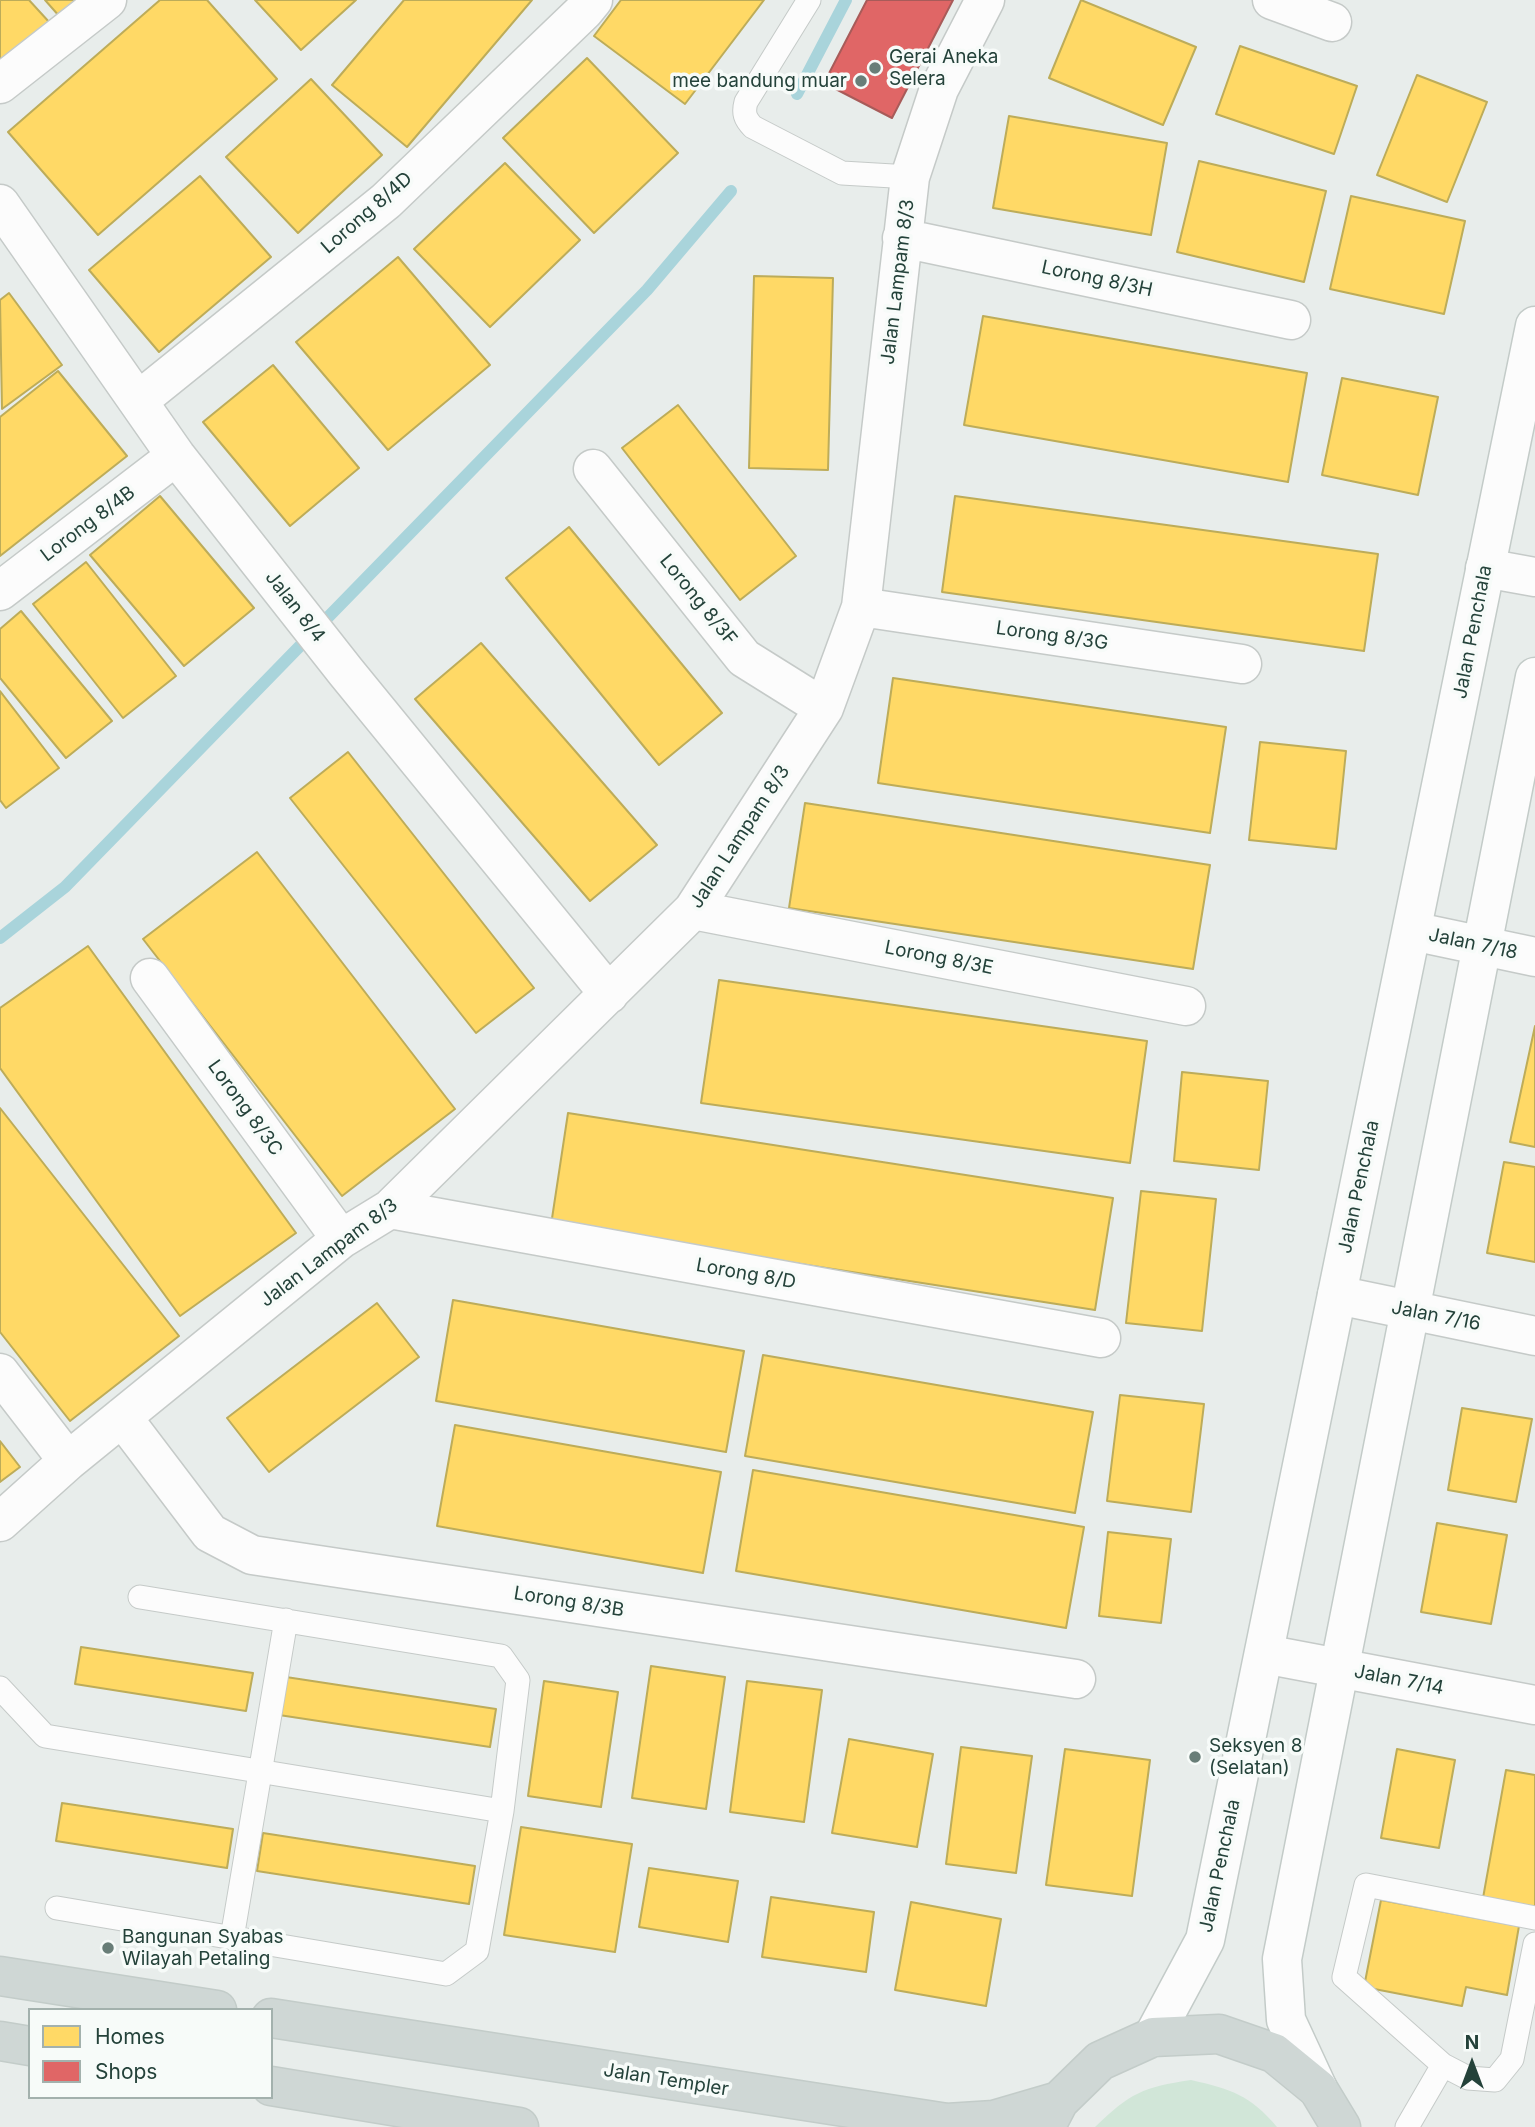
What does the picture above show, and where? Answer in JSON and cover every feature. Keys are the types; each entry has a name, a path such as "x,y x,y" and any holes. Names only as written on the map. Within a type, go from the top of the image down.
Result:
{"main road":[{"path":"0,1976 204,2008"},
{"name":"Jalan Templer","path":"273,2018 947,2123 1052,2114"},
{"path":"1052,2114 1100,2061 1153,2037 1219,2034 1274,2053 1318,2089 1341,2127"},
{"path":"0,2041 28,2046"},
{"path":"273,2086 519,2127"}],"street":[{"path":"0,84 107,0"},
{"name":"Jalan Lampam 8/3","path":"0,1522 68,1461 341,1239 390,1209 609,994 693,910 824,708 861,607 910,177 939,89 985,0"},
{"path":"1272,0 1332,22"},
{"name":"Lorong 8/4D","path":"138,401 386,201 588,6"},
{"name":"Jalan 8/4","path":"2,210 176,456 346,672 609,994"},
{"name":"Lorong 8/3H","path":"902,239 1292,320"},
{"name":"Jalan Penchala","path":"1153,2037 1205,1940 1535,326"},
{"name":"Lorong 8/4B","path":"0,591 176,456"},
{"name":"Lorong 8/3F","path":"593,469 744,658 824,708"},
{"path":"1485,568 1535,577"},
{"name":"Lorong 8/3G","path":"861,607 1242,664"},
{"path":"1318,2089 1286,2020 1282,1959 1535,677"},
{"name":"Lorong 8/3E","path":"693,910 1186,1006"},
{"name":"Jalan 7/18","path":"1412,931 1535,957"},
{"name":"Lorong 8/3C","path":"150,978 341,1239"},
{"name":"Lorong 8/D","path":"390,1209 1101,1338"},
{"name":"Jalan 7/16","path":"1337,1295 1535,1336"},
{"path":"0,1373 68,1461"},
{"name":"Lorong 8/3B","path":"122,1417 210,1533 252,1555 1076,1679"},
{"name":"Jalan 7/14","path":"1264,1654 1535,1705"}],"lane":[{"path":"809,0 746,102 746,120 753,127 842,173 910,177"},
{"path":"57,1908 446,1974 477,1951 502,1811 518,1680 502,1656 140,1597"},
{"path":"232,1938 286,1620"},
{"path":"0,1688 45,1736 502,1811"},
{"path":"1535,1918 1366,1885 1344,1977 1443,2065 1468,2078 1495,2080 1513,2059 1535,1944"},
{"path":"1408,2127 1443,2065"}],"green space":[{"path":"1191,2080 1239,2095 1258,2107 1277,2127 1095,2127 1118,2106 1138,2093"}],"building: Homes":[{"path":"0,0 29,0 50,23 0,66"},
{"path":"45,0 79,0 60,17"},
{"path":"160,0 207,0 277,79 98,235 8,132"},
{"path":"255,0 356,0 301,50"},
{"path":"404,0 532,0 407,147 332,85"},
{"path":"621,0 764,0 685,104 594,36"},
{"path":"1081,0 1196,47 1163,125 1049,78"},
{"path":"1240,46 1357,86 1334,154 1216,114"},
{"path":"587,58 678,153 594,233 503,138"},
{"path":"1417,75 1487,102 1447,202 1377,175"},
{"path":"311,79 382,155 298,233 226,157"},
{"path":"1009,116 1167,143 1151,235 993,208"},
{"path":"1199,161 1326,191 1304,282 1177,252"},
{"path":"505,163 580,240 490,327 414,249"},
{"path":"200,176 271,257 159,352 89,270"},
{"path":"1351,196 1465,221 1444,314 1330,289"},
{"path":"398,257 490,365 388,450 296,342"},
{"path":"754,276 833,278 828,470 749,468"},
{"path":"9,293 62,365 2,409 0,300"},
{"path":"983,316 1307,373 1288,482 964,425"},
{"path":"273,365 359,468 290,526 203,422"},
{"path":"58,371 127,456 0,556 0,417"},
{"path":"1342,378 1438,397 1418,495 1322,475"},
{"path":"678,405 796,556 740,600 622,448"},
{"path":"160,496 254,608 184,666 90,555"},
{"path":"955,496 1378,554 1364,651 942,592"},
{"path":"569,527 722,713 659,765 506,578"},
{"path":"86,562 176,676 123,718 33,604"},
{"path":"21,611 112,721 66,758 0,678 0,629"},
{"path":"481,643 657,845 590,901 415,699"},
{"path":"893,678 1226,727 1210,833 878,783"},
{"path":"0,691 59,768 6,808 0,800"},
{"path":"1260,742 1346,751 1336,849 1249,840"},
{"path":"348,752 534,988 476,1033 290,798"},
{"path":"805,803 1210,865 1193,969 789,908"},
{"path":"257,852 455,1109 342,1196 143,939"},
{"path":"88,946 296,1233 180,1316 0,1068 0,1008"},
{"path":"719,980 1147,1041 1130,1163 701,1103"},
{"path":"1535,1026 1535,1147 1510,1142"},
{"path":"1182,1072 1268,1081 1259,1170 1174,1161"},
{"path":"0,1108 179,1336 70,1421 0,1332"},
{"path":"568,1113 1113,1198 1095,1310 551,1225"},
{"path":"1504,1162 1535,1167 1535,1262 1487,1253"},
{"path":"1141,1191 1216,1199 1202,1331 1126,1323"},
{"path":"453,1300 744,1351 726,1452 436,1401"},
{"path":"377,1303 419,1357 269,1472 227,1418"},
{"path":"763,1355 1093,1412 1075,1513 745,1456"},
{"path":"1120,1395 1204,1404 1191,1512 1107,1501"},
{"path":"1462,1408 1532,1419 1516,1502 1448,1490"},
{"path":"455,1425 721,1472 703,1573 437,1526"},
{"path":"0,1441 20,1467 0,1482"},
{"path":"753,1470 1084,1527 1066,1628 736,1571"},
{"path":"1437,1523 1507,1535 1491,1624 1421,1612"},
{"path":"1108,1532 1171,1539 1161,1623 1099,1616"},
{"path":"81,1647 253,1673 246,1711 75,1684"},
{"path":"651,1666 725,1677 706,1809 632,1798"},
{"path":"286,1677 496,1709 490,1747 279,1715"},
{"path":"544,1681 618,1692 601,1807 528,1796"},
{"path":"747,1681 822,1690 804,1822 730,1812"},
{"path":"849,1739 933,1754 917,1847 832,1833"},
{"path":"961,1747 1032,1756 1016,1873 946,1864"},
{"path":"1065,1749 1150,1760 1132,1896 1046,1885"},
{"path":"1397,1749 1455,1760 1439,1848 1381,1838"},
{"path":"1506,1770 1535,1775 1535,1907 1483,1898"},
{"path":"62,1803 233,1829 227,1868 56,1841"},
{"path":"521,1827 632,1844 615,1952 504,1935"},
{"path":"263,1833 475,1866 469,1904 257,1871"},
{"path":"649,1868 738,1881 728,1942 639,1927"},
{"path":"771,1897 874,1912 866,1972 762,1957"},
{"path":"1381,1900 1519,1926 1507,1995 1466,1987 1462,2006 1364,1987"},
{"path":"911,1902 1001,1919 986,2006 895,1990"}],"building: Shops":[{"name":"Gerai Aneka Selera","path":"867,0 953,0 892,118 824,83"}],"waterway":[{"path":"797,94 846,0"},
{"path":"0,938 65,887 647,290 731,191"}],"place":[{"name":"Gerai Aneka Selera","path":"875,68"},
{"name":"mee bandung muar","path":"861,81"},
{"name":"Seksyen 8 (Selatan)","path":"1195,1757"},
{"name":"Bangunan Syabas Wilayah Petaling","path":"108,1948"}]}
